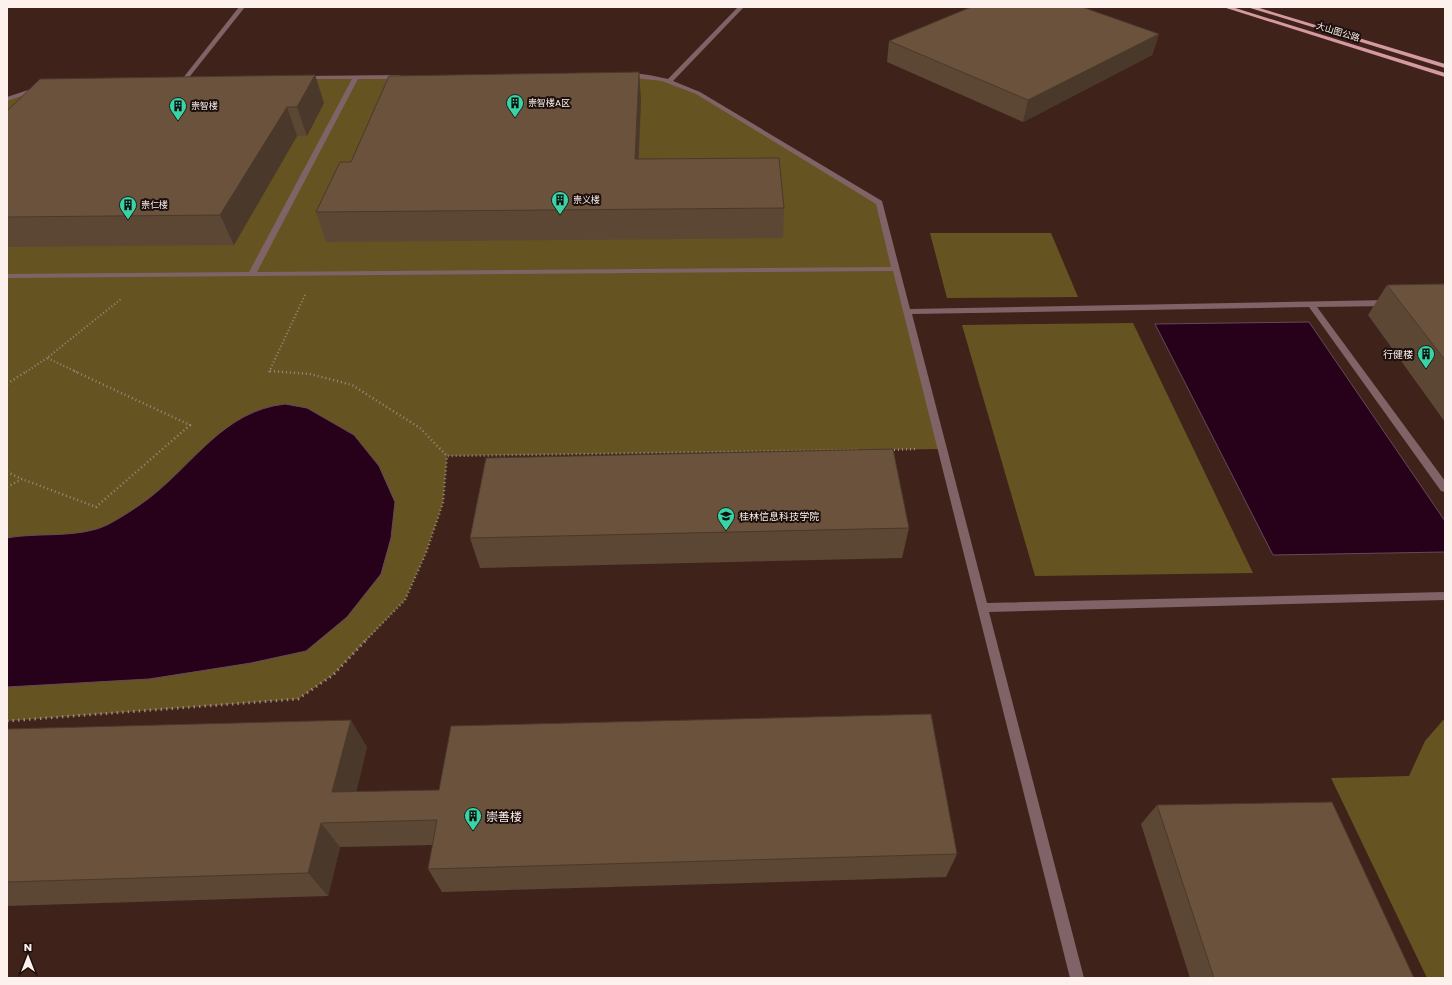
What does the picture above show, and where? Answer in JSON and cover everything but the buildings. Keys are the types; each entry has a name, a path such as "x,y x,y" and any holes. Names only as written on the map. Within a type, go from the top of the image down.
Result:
{"main road":[{"name":"大山图公路","path":"1226,7 1445,75"},
{"name":"大山图公路","path":"1250,7 1445,66"}],"lane":[{"path":"185,79 242,7"},
{"path":"669,82 741,7"},
{"path":"620,75 644,75 698,92 879,203 1077,978"},
{"path":"294,78 404,77"},
{"path":"252,274 356,78"},
{"path":"177,80 193,79"},
{"path":"7,99 42,88"},
{"path":"7,276 896,269"},
{"path":"907,312 1398,303"},
{"path":"1310,304 1445,488"},
{"path":"983,608 1445,596"}],"path":[{"path":"315,273 269,372 310,374 352,385 420,428 447,456 862,450"},
{"path":"7,384 47,358 151,274"},
{"path":"7,472 96,507 190,425 47,358"},
{"path":"886,450 942,449"},
{"path":"7,721 298,698 334,675 405,600 426,553 443,503 447,456"},
{"path":"7,486 22,479"}],"shaded area":[{"path":"644,75 687,87 879,203 942,449 447,456 443,503 426,553 405,600 333,675 298,699 7,721 7,99 71,82"},
{"path":"930,233 1051,233 1078,297 947,298"},
{"path":"1309,322 1445,521 1445,552 1273,555 1155,324"},
{"path":"1133,323 1253,573 1035,576 962,325"},
{"path":"285,404 307,408 354,435 379,466 395,502 391,538 381,574 347,617 306,651 251,663 149,679 7,687 7,538 85,532 98,529 109,524 148,499 165,485 210,441 227,428 244,417 263,409"},
{"path":"1445,718 1445,978 1427,978 1331,778 1409,776 1425,741"}],"place":[{"name":"崇智楼A区","path":"515,118"},
{"name":"崇智楼","path":"178,121"},
{"name":"崇义楼","path":"560,215"},
{"name":"崇仁楼","path":"128,220"},
{"name":"行健楼","path":"1426,369"},
{"name":"桂林信息科技学院","path":"726,531"},
{"name":"崇善楼","path":"473,831"}]}
